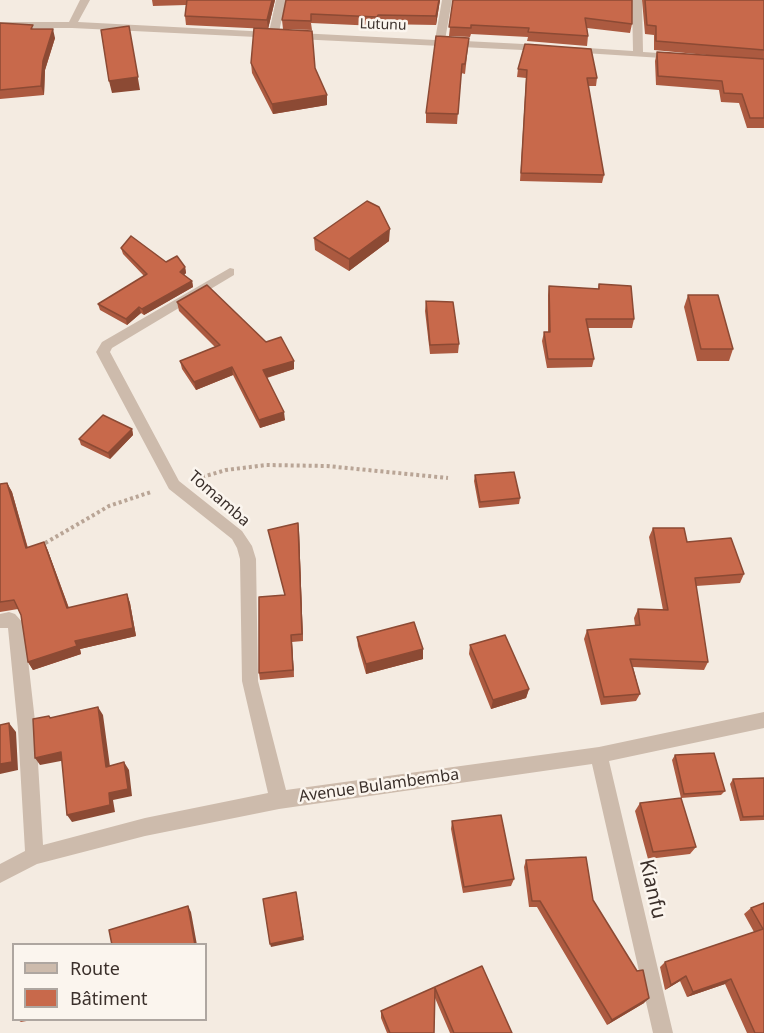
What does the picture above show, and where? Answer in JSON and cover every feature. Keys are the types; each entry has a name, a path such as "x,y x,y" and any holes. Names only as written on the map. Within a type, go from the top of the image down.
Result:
{"street":[{"path":"72,25 85,0"},
{"path":"274,34 281,0"},
{"path":"440,41 447,0"},
{"path":"636,0 638,54"},
{"name":"Lutunu","path":"0,25 72,25 440,41 684,57"},
{"name":"Tomamba","path":"230,272 107,345 104,352 174,485 237,535 244,546 248,559 250,681 279,800"},
{"path":"0,621 9,620 16,624 27,730 34,856"},
{"name":"Avenue Bulambemba","path":"0,874 34,856 145,828 279,800 599,755 764,720"},
{"name":"Kianfu","path":"599,755 663,1033"}],"building":[{"path":"187,0 272,0 267,20 185,16"},
{"path":"286,0 439,0 436,16 378,15 377,17 311,14 311,21 282,20"},
{"path":"453,0 632,0 632,24 585,18 588,36 528,32 529,28 471,25 471,28 449,27"},
{"path":"645,0 764,0 764,50 656,41 656,26 647,25"},
{"path":"0,23 33,25 31,29 53,29 43,61 41,86 0,90"},
{"path":"129,26 138,77 109,81 101,30"},
{"path":"254,28 312,31 315,68 327,95 272,104 251,63"},
{"path":"436,36 469,38 465,64 462,64 458,114 426,113"},
{"path":"525,44 591,49 597,78 587,78 604,175 521,173 527,70 518,69"},
{"path":"657,52 764,59 764,118 750,118 742,94 724,93 722,81 658,76"},
{"path":"367,201 379,207 390,229 349,259 314,238"},
{"path":"131,236 166,262 177,256 185,267 180,272 192,281 142,309 139,307 126,319 98,304 147,274 121,248"},
{"path":"599,284 631,286 634,319 586,319 594,359 548,359 544,332 550,332 549,286 599,289"},
{"path":"207,285 266,342 281,337 294,361 263,370 284,412 259,420 232,367 194,382 180,361 220,345 177,302"},
{"path":"688,295 718,295 733,349 701,349"},
{"path":"426,301 453,302 459,344 430,345"},
{"path":"103,415 132,429 108,453 79,439"},
{"path":"514,472 520,498 480,502 475,475"},
{"path":"7,483 26,548 44,542 67,608 127,594 133,628 75,641 77,646 28,662 21,615 14,600 0,602 0,484"},
{"path":"298,523 302,634 291,635 293,670 259,673 259,597 285,595 268,530"},
{"path":"653,528 684,528 687,542 731,538 744,574 695,578 708,662 630,659 640,694 604,697 587,630 640,625 638,609 668,610"},
{"path":"414,622 423,649 366,664 357,637"},
{"path":"505,635 529,689 493,700 470,645"},
{"path":"98,707 106,767 124,762 128,789 109,793 110,805 67,815 61,752 35,758 33,719 49,716 50,718"},
{"path":"9,723 12,762 0,764 0,725"},
{"path":"714,753 725,791 684,794 675,755"},
{"path":"764,778 764,816 743,817 733,779"},
{"path":"681,798 696,847 653,852 640,803"},
{"path":"501,815 514,879 464,887 452,821"},
{"path":"586,857 593,900 637,971 643,970 649,998 612,1020 540,901 532,901 526,860"},
{"path":"296,892 303,937 270,944 263,899"},
{"path":"764,903 764,1033 755,1033 731,979 693,992 686,976 671,985 665,962 763,929 751,908"},
{"path":"188,906 195,943 112,943 109,930"},
{"path":"482,966 512,1033 454,1033 435,988 434,1033 390,1033 381,1011"}]}
